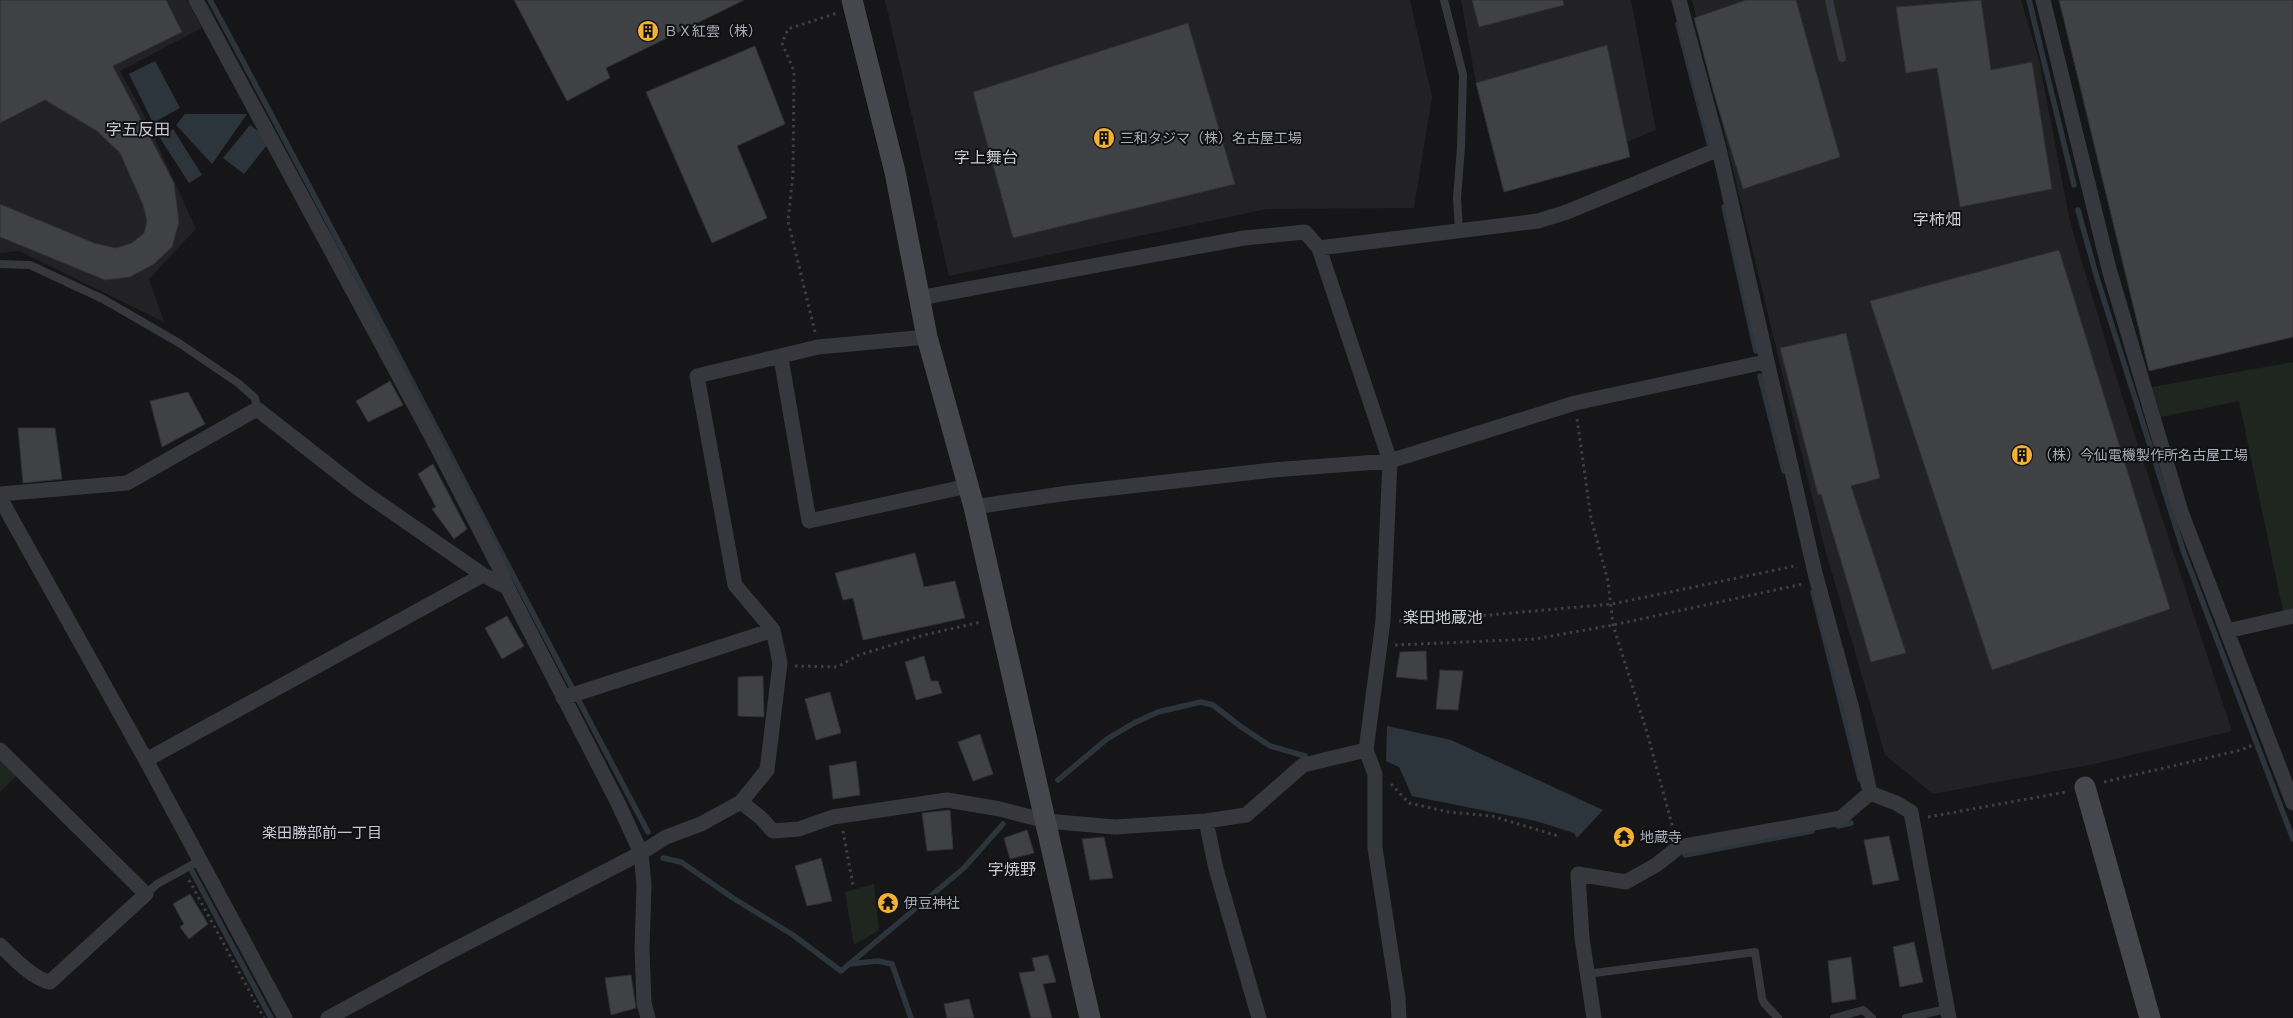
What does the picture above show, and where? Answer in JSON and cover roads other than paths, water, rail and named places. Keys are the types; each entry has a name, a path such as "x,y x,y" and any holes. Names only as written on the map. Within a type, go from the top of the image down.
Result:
{"street":[{"path":"196,0 435,443 618,803 641,853 644,885 642,948 644,1003 648,1018"},
{"path":"1679,0 1719,149 1815,573 1852,709 1870,793"},
{"path":"2043,0 2109,269 2181,512 2293,803"},
{"path":"853,4 895,172 927,337 974,507 1090,1018"},
{"path":"1319,248 1538,221 1567,212 1719,149"},
{"path":"919,298 1244,238 1305,232 1319,248 1390,461 1384,622 1366,750 1375,774 1375,848 1398,998 1399,1018"},
{"path":"328,1018 442,956 641,853 666,837 701,824 741,802 767,770 780,662 773,630 735,585 698,376 781,358 818,347 927,337"},
{"path":"781,358 808,521 968,486"},
{"path":"974,507 1078,492 1273,470 1390,461 1575,403 1766,362"},
{"path":"0,494 127,483 257,409 359,489 483,575 507,587"},
{"path":"0,498 146,760 285,1018"},
{"path":"146,760 483,575"},
{"path":"2227,631 2293,616"},
{"path":"563,698 773,630"},
{"path":"0,750 146,894 50,982 44,981 2,950"},
{"path":"741,802 761,818 773,831 798,829 840,816 947,800 1000,809 1046,821 1115,827 1206,821 1246,814 1303,764 1366,750"},
{"path":"2085,787 2150,1018"},
{"path":"1594,1018 1582,938 1578,874 1626,882 1656,865 1679,847 1841,818 1870,793"},
{"path":"1870,793 1896,803 1911,812 1948,1013"},
{"path":"1206,821 1216,869 1259,1018"}],"lane":[{"path":"1444,0 1463,75 1461,147 1457,198 1459,231"},
{"path":"1829,0 1842,58"},
{"path":"0,264 30,265 103,298 179,343 238,383 255,398 257,409"},
{"path":"146,894 157,884 183,868 199,861"},
{"path":"1587,974 1756,952 1762,998 1778,1018"},
{"path":"1834,1018 1864,1010 1872,1018"},
{"path":"1906,1018 1948,1013"}],"waterway":[{"path":"210,0 321,207 648,832"},
{"path":"2029,0 2074,185"},
{"path":"1678,24 1709,143"},
{"path":"1724,207 1756,351"},
{"path":"2078,210 2097,278 2184,553 2293,839"},
{"path":"1760,376 1784,471"},
{"path":"1813,592 1860,779"},
{"path":"1058,780 1107,739 1134,723 1158,712 1201,702 1213,705 1270,746 1305,756"},
{"path":"1838,826 1851,823"},
{"path":"663,858 681,862 733,898 793,935 841,971 964,868 1003,824"},
{"path":"1685,855 1812,831"},
{"path":"192,871 271,1018"},
{"path":"849,964 878,961 892,964 911,1018"}],"place":[{"name":"ＢＸ紅雲（株）","path":"648,31"},
{"name":"三和タジマ（株）名古屋工場","path":"1104,138"},
{"name":"（株）今仙電機製作所名古屋工場","path":"2022,455"},
{"name":"地蔵寺","path":"1624,837"},
{"name":"伊豆神社","path":"888,903"}],"district":[{"name":"字五反田","path":"138,129"},
{"name":"字上舞台","path":"986,157"},
{"name":"字柿畑","path":"1937,219"},
{"name":"楽田地蔵池","path":"1443,617"},
{"name":"楽田勝部前一丁目","path":"322,833"},
{"name":"字焼野","path":"1012,869"}]}
